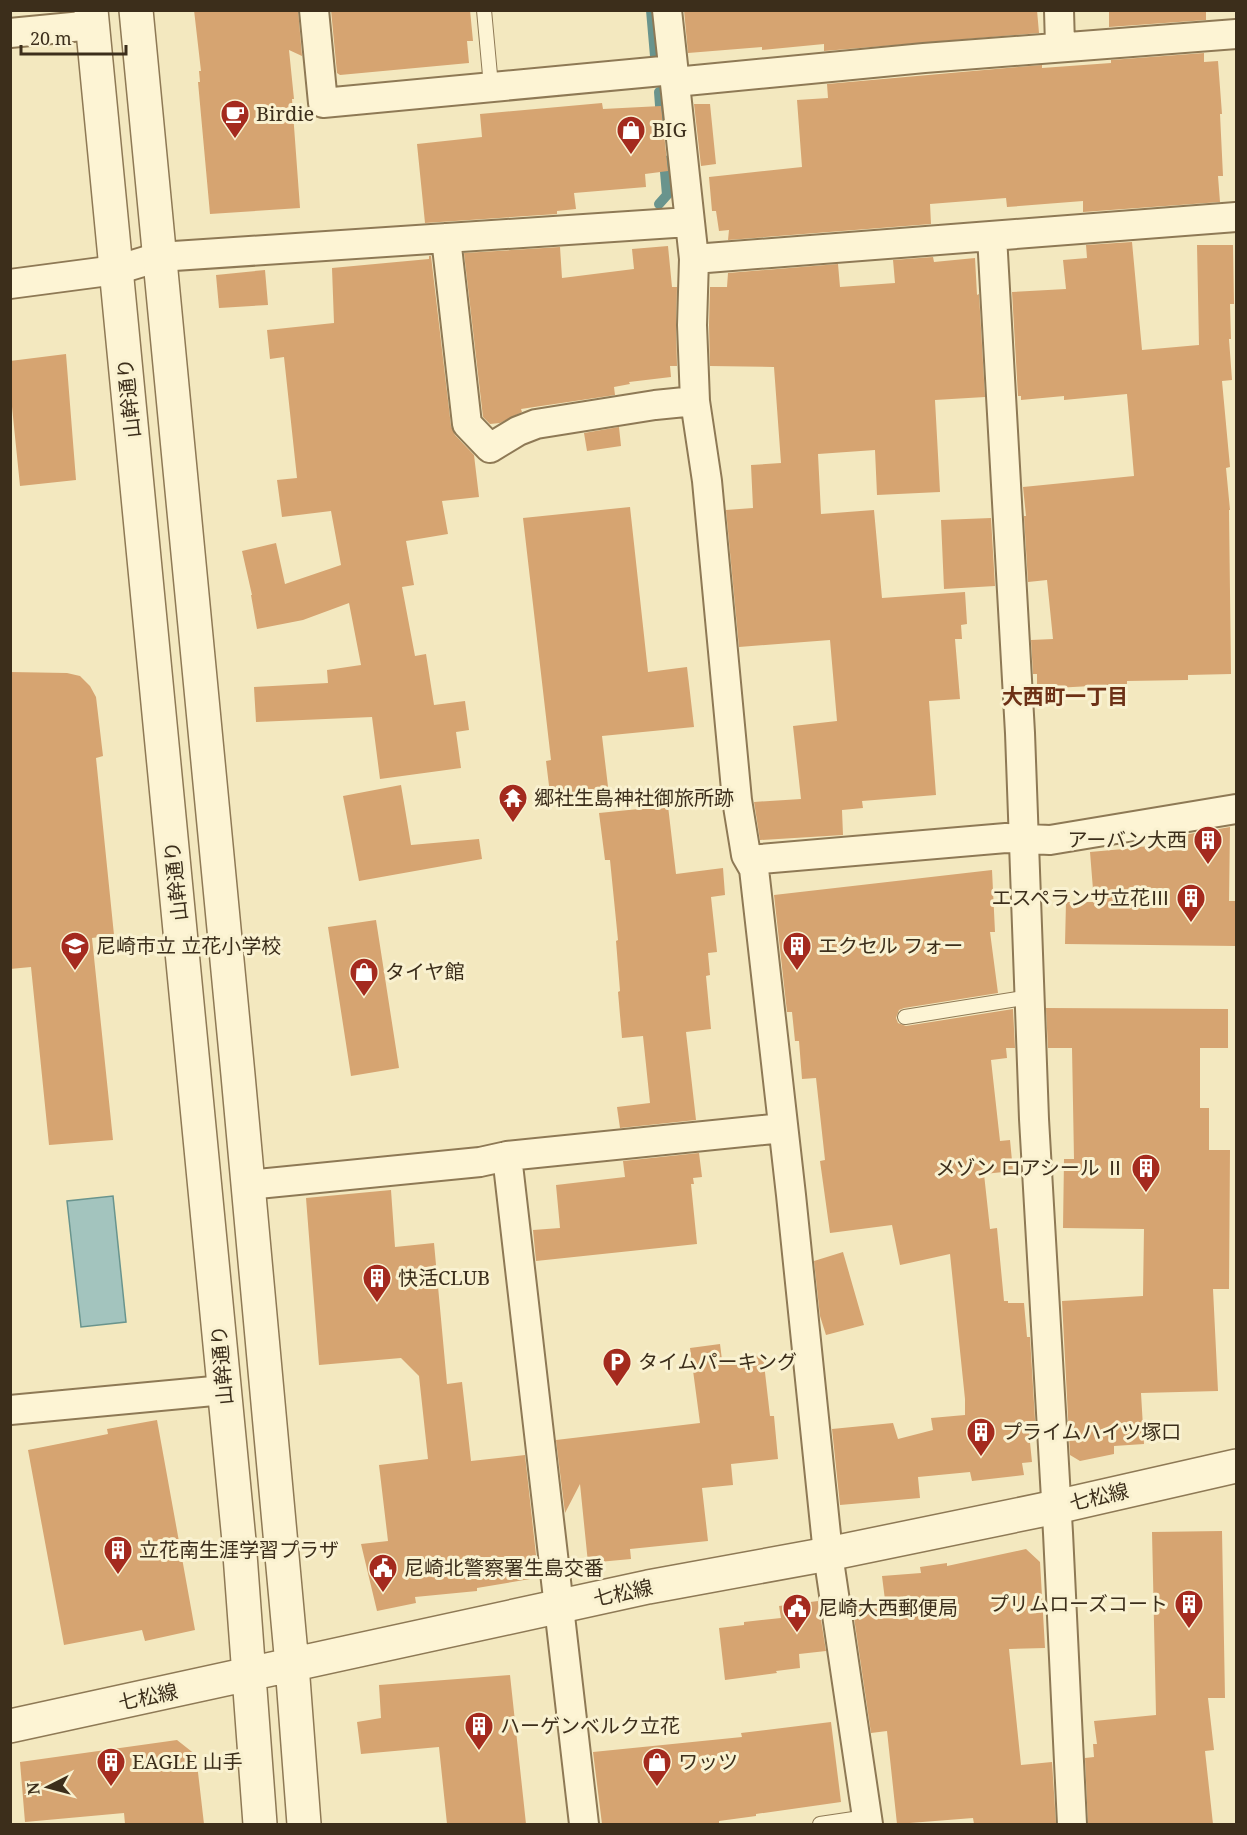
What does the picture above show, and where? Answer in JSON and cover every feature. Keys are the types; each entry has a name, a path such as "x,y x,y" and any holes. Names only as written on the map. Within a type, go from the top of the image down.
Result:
{"street":[{"path":"136,10 248,1185 292,1665 304,1824"},
{"path":"314,10 323,103 491,86 674,76 1236,34"},
{"path":"667,10 694,259 692,325 695,401 707,481 737,800 749,860 754,869 828,1554 868,1821"},
{"path":"1059,10 1060,46"},
{"path":"1236,10 1236,52"},
{"path":"10,33 92,18"},
{"name":"山幹通り","path":"92,18 239,1541 260,1824"},
{"path":"694,259 1236,217"},
{"path":"10,284 116,270 159,257 689,222"},
{"path":"992,236 1025,839 1035,1119 1072,1824"},
{"path":"446,238 467,424 490,448 518,431 536,424 695,401"},
{"path":"749,860 1006,838 1050,840 1236,809"},
{"path":"248,1185 783,1128"},
{"path":"507,1156 584,1824"},
{"path":"10,1410 224,1390"},
{"name":"七松線","path":"10,1726 648,1587 828,1554 1056,1507 1236,1466"}],"lane":[{"path":"484,10 491,86"},
{"path":"904,1017 1030,997"},
{"path":"820,1824 868,1821"}],"water":[{"path":"113,1196 126,1322 81,1327 67,1201"}],"building":[{"path":"194,10 298,10 302,56 289,50 300,208 210,214 198,82 200,82 199,71 201,71"},
{"path":"331,10 470,10 473,41 467,41 469,63 340,75 337,73"},
{"path":"684,10 1037,10 1039,33 824,51 824,44 762,50 762,47 688,53"},
{"path":"1109,10 1206,10 1206,20 1109,27"},
{"path":"1204,53 1204,62 1218,61 1223,176 1218,176 1220,202 1083,212 1083,201 1007,207 1006,198 930,204 931,224 728,240 729,230 719,231 716,211 712,211 709,177 802,167 797,100 828,98 827,84 1042,65 1042,68 1111,63 1111,60"},
{"path":"602,103 603,109 661,106 668,171 645,174 646,187 574,193 576,209 557,211 557,214 425,223 417,144 482,137 480,114"},
{"path":"694,104 710,104 716,164 701,166"},
{"path":"1132,242 1142,350 1199,345 1197,245 1233,245 1234,304 1230,304 1231,339 1229,339 1232,380 1222,381 1230,467 1226,468 1230,510 1231,674 1188,675 1188,680 1127,681 1127,684 1037,689 1037,674 1033,674 1031,640 1053,639 1047,580 1028,582 1023,487 1134,476 1127,394 1064,400 1064,396 1021,400 1021,396 1018,396 1012,292 1066,289 1063,260 1087,258 1086,245"},
{"path":"668,246 672,287 677,287 677,366 670,366 671,377 629,382 630,384 614,387 615,395 521,409 522,412 500,423 490,424 483,417 464,253 560,247 562,278 634,269 632,249"},
{"path":"431,256 451,426 455,435 474,455 479,497 442,501 448,534 406,541 414,585 402,587 415,656 426,654 434,705 465,701 469,730 456,732 461,768 380,779 372,717 256,722 254,687 328,683 327,670 361,665 349,603 303,620 257,629 242,551 276,543 285,584 341,565 331,511 282,517 277,480 297,478 284,357 270,359 267,330 334,323 332,268 429,259"},
{"path":"933,257 934,262 975,258 985,397 935,400 940,492 877,495 875,450 818,454 821,514 874,510 882,598 965,592 967,624 961,625 962,639 955,639 960,699 929,701 936,795 862,801 863,808 842,810 843,835 760,840 754,802 801,799 793,726 837,721 830,640 739,647 726,510 753,508 751,465 781,463 774,367 710,366 710,287 727,287 728,273 838,264 840,287 895,283 893,260"},
{"path":"265,270 268,305 219,308 216,275"},
{"path":"66,354 76,480 20,486 10,387 10,361"},
{"path":"619,427 621,446 587,451 584,433"},
{"path":"630,507 648,672 687,667 694,727 602,736 609,795 551,802 546,761 551,760 523,518"},
{"path":"991,518 995,586 944,589 941,520"},
{"path":"10,672 67,673 80,676 90,686 96,697 103,756 96,758 114,935 92,938 113,1140 49,1145 31,967 10,969"},
{"path":"401,785 411,845 479,839 482,859 359,881 343,796"},
{"path":"668,806 676,874 723,868 725,895 711,897 717,952 708,953 710,975 706,976 711,1029 686,1032 696,1120 620,1128 617,1107 650,1103 643,1036 622,1038 618,992 620,991 616,941 618,940 610,860 605,860 599,813"},
{"path":"1230,827 1229,901 1235,901 1236,946 1065,944 1066,902 1094,902 1090,852 1184,845 1183,835"},
{"path":"992,870 995,932 990,932 998,993 904,1008 899,1010 896,1018 898,1023 906,1026 1013,1009 1015,1048 1006,1048 1007,1058 991,1060 1000,1141 1010,1140 1013,1171 984,1174 990,1229 997,1228 1004,1301 1024,1303 1027,1337 1030,1337 1036,1436 1029,1433 1032,1462 1022,1463 1024,1475 972,1481 970,1472 918,1477 920,1498 840,1505 832,1429 893,1423 898,1439 933,1430 931,1418 965,1415 950,1254 900,1265 892,1225 830,1233 820,1161 825,1160 816,1078 802,1079 799,1041 795,1041 792,1012 787,1012 774,895"},
{"name":"タイヤ館","path":"376,920 399,1068 351,1076 328,927"},
{"path":"1046,1008 1228,1009 1228,1048 1200,1048 1200,1108 1209,1108 1209,1150 1230,1150 1229,1289 1213,1289 1218,1391 1141,1393 1144,1444 1114,1446 1114,1454 1080,1461 1070,1455 1062,1301 1143,1296 1144,1229 1063,1228 1064,1159 1074,1159 1072,1048 1048,1048"},
{"path":"699,1153 702,1177 693,1178 694,1184 691,1184 697,1244 536,1261 533,1230 560,1228 556,1185 625,1177 623,1161"},
{"path":"391,1190 395,1247 434,1243 447,1384 462,1382 471,1461 525,1455 537,1564 530,1579 477,1588 477,1591 415,1597 416,1603 377,1611 361,1544 388,1541 379,1465 428,1459 419,1376 401,1358 319,1365 306,1198"},
{"path":"843,1252 864,1325 826,1335 820,1316 814,1261"},
{"path":"720,1344 722,1360 763,1355 770,1416 774,1416 778,1459 731,1464 733,1485 702,1488 708,1541 630,1549 631,1559 588,1563 580,1484 565,1513 556,1440 700,1423 690,1348"},
{"name":"立花南生涯学習プラザ","path":"157,1420 195,1630 145,1641 142,1630 64,1645 28,1450 108,1434 107,1429"},
{"path":"1222,1531 1225,1698 1208,1698 1214,1750 1205,1751 1213,1824 1088,1824 1085,1758 1094,1757 1093,1744 1097,1744 1094,1721 1156,1715 1152,1532"},
{"path":"1026,1549 1040,1562 1045,1648 1009,1649 1021,1765 1052,1762 1056,1824 974,1824 973,1818 897,1824 887,1731 871,1733 852,1604 885,1600 882,1576 921,1573 920,1567 947,1563 947,1566"},
{"path":"818,1601 826,1651 799,1654 800,1668 725,1680 719,1628 744,1625 744,1622 781,1618 779,1606"},
{"name":"ハーゲンベルク立花","path":"510,1675 526,1824 447,1824 439,1747 361,1754 357,1722 381,1718 379,1685"},
{"path":"831,1722 841,1802 756,1814 756,1816 719,1821 719,1824 602,1824 593,1752 742,1737 741,1733"},
{"name":"EAGLE 山手","path":"177,1740 196,1755 204,1824 125,1824 124,1813 25,1822 20,1762"}],"waterway":[{"path":"651,10 655,56"},
{"path":"659,92 661,119"},
{"path":"659,204 667,195 664,160"}],"place":[{"name":"Birdie","path":"235,140"},
{"name":"BIG","path":"631,156"},
{"name":"郷社生島神社御旅所跡","path":"513,824"},
{"name":"アーバン大西","path":"1208,866"},
{"name":"エスペランサ立花Ⅲ","path":"1191,924"},
{"name":"尼崎市立 立花小学校","path":"75,972"},
{"name":"エクセル フォー","path":"797,972"},
{"name":"タイヤ館","path":"364,998"},
{"name":"メゾン ロアシール Ⅱ","path":"1146,1194"},
{"name":"快活CLUB","path":"377,1304"},
{"name":"タイムパーキング","path":"617,1388"},
{"name":"プライムハイツ塚口","path":"981,1458"},
{"name":"立花南生涯学習プラザ","path":"118,1576"},
{"name":"尼崎北警察署生島交番","path":"383,1594"},
{"name":"プリムローズコート","path":"1189,1630"},
{"name":"尼崎大西郵便局","path":"797,1634"},
{"name":"ハーゲンベルク立花","path":"479,1752"},
{"name":"EAGLE 山手","path":"111,1788"},
{"name":"ワッツ","path":"657,1788"}],"district":[{"name":"大西町一丁目","path":"1065,697"}]}
